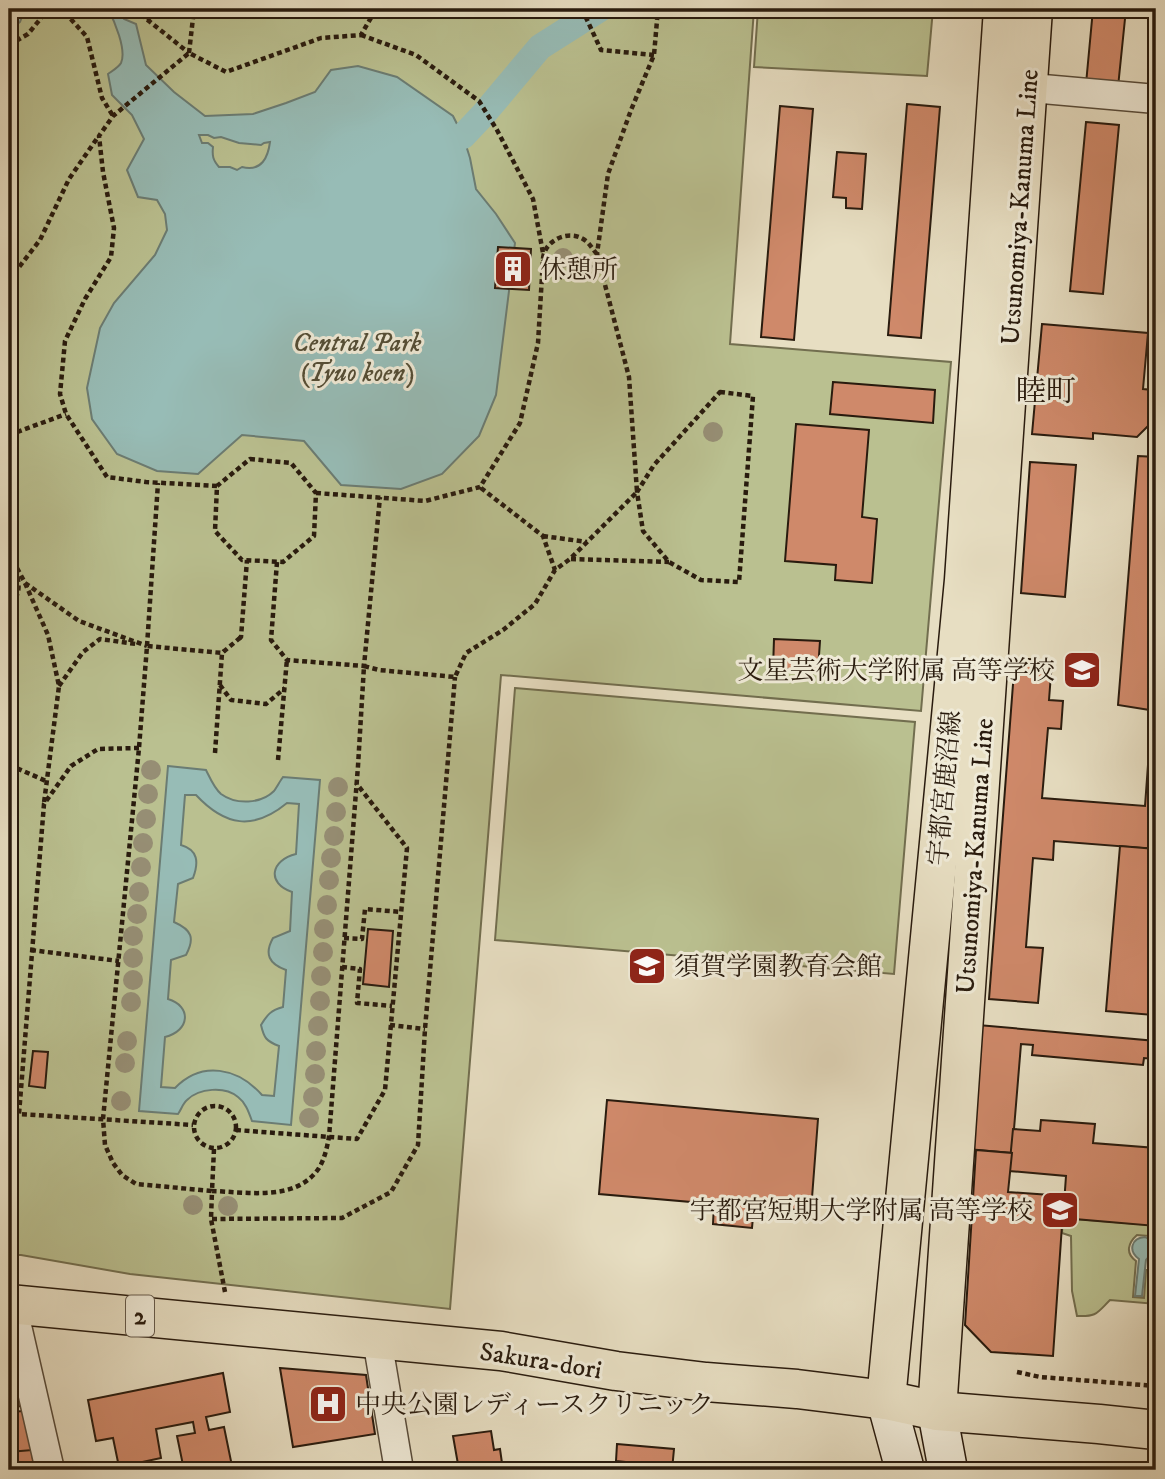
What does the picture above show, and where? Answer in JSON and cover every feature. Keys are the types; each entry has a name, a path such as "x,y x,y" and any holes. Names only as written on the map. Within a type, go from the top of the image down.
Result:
{"main road":[{"name":"宇都宮鹿沼線","path":"886,1400 1012,87 1003,9"},
{"name":"Utsunomiya-Kanuma Line","path":"937,1411 1012,87 1032,9"},
{"name":"Sakura-dori","path":"10,1304 501,1351 616,1371 886,1400 937,1411 1156,1430"}],"street":[{"path":"1012,87 1156,99"},
{"path":"10,1304 50,1470"},
{"path":"377,1339 399,1470"},
{"path":"886,1400 905,1470"},
{"path":"937,1411 948,1470"}],"path":[{"path":"134,9 189,53 226,72 321,38 361,36 416,55 479,101 533,199 543,256 538,343 520,423 481,487 425,501 316,493"},
{"path":"147,9 149,20"},
{"path":"10,278 40,240 69,179 113,116 189,53 194,9"},
{"path":"361,36 376,9"},
{"path":"582,9 601,50 654,55"},
{"path":"543,256 550,270 563,278 575,278 589,269 597,254 608,174 654,55 657,9"},
{"path":"9,45 28,34 46,12 69,17 87,37 102,98 113,116"},
{"path":"99,136 114,228 111,257 85,299 65,341 60,394 66,414 107,477 216,486 250,459 291,463 316,493 314,536 284,562 242,560 215,531 216,486"},
{"path":"211,1219 342,1218 391,1192 418,1145 425,1029 455,677 466,653 503,630 535,604 555,570 570,559 637,492 654,465 720,392 753,396 739,582 701,580 669,562 643,531 637,492 629,377 597,254 584,239 570,235 554,240 543,256"},
{"path":"9,435 66,414"},
{"path":"158,483 139,747 103,1119 105,1145 122,1175 136,1184 212,1191 278,1193 299,1186 318,1169 325,1155 329,1137 363,666 380,497"},
{"path":"481,487 543,536 587,542"},
{"path":"543,536 555,570"},
{"path":"9,553 48,635 59,686 46,781 19,1114 193,1125"},
{"path":"570,559 669,562"},
{"path":"215,753 222,653 241,637 247,560"},
{"path":"9,604 15,600 20,587 14,562"},
{"path":"277,562 271,640 287,660 278,760"},
{"path":"25,583 79,621 147,646"},
{"path":"59,686 83,652 100,639 222,653"},
{"path":"287,660 455,677"},
{"path":"219,684 231,700 266,704 285,688"},
{"path":"44,804 71,766 98,749 139,747"},
{"path":"9,766 46,781"},
{"path":"236,1130 357,1139 385,1090 407,848 356,783"},
{"path":"344,937 362,939 365,909 401,912"},
{"path":"32,950 119,961"},
{"path":"342,967 359,969 356,1003 392,1006"},
{"path":"390,1025 425,1029"},
{"path":"215,1106 223,1107 233,1116 236,1130 230,1143 214,1149 203,1146 198,1141 193,1125 202,1110 215,1106"},
{"path":"214,1149 211,1219 225,1292"},
{"path":"1017,1372 1040,1377 1156,1386"}],"green space":[{"name":"Central Park (Tyuo koen)","path":"9,9 754,9 730,344 951,362 921,711 501,675 450,1309 130,1274 9,1255"},
{"path":"758,9 933,9 927,76 754,67"},
{"path":"515,688 915,722 894,974 495,940"},
{"path":"1063,1218 1151,1225 1149,1236 1137,1235 1129,1251 1136,1261 1133,1297 1144,1298 1146,1270 1150,1270 1150,1289 1156,1294 1156,1304 1110,1300 1096,1313 1077,1316 1072,1291 1071,1236 1062,1233"}],"water":[{"path":"9,9 25,9 20,22 11,29 9,29"},
{"path":"108,9 117,9 124,19 136,24 146,65 174,92 205,116 253,114 315,92 331,70 358,66 397,77 453,116 470,158 476,189 515,243 496,395 479,436 442,474 401,489 341,485 304,441 242,435 198,474 157,471 117,454 92,419 87,388 100,328 114,303 155,255 167,230 165,214 157,200 138,197 127,170 144,139 132,115 112,95 108,74 121,63 122,51 119,35","holes":["199,135 239,143 261,145 270,142 268,153 263,162 255,167 242,167 237,170 219,167 213,158 213,147 202,143"]},
{"path":"168,766 206,770 221,794 227,798 248,802 269,795 283,777 320,780 291,1125 252,1121 241,1099 233,1093 219,1090 192,1096 178,1114 139,1111","holes":["185,795 196,795 218,813 240,821 263,818 287,803 299,804 296,854 281,861 275,872 278,883 292,892 290,931 273,938 269,949 272,961 286,970 283,1007 270,1013 261,1025 266,1038 279,1046 274,1096 262,1095 242,1079 220,1071 197,1073 175,1088 161,1087 165,1037 179,1030 185,1018 181,1007 168,999 171,960 186,955 191,939 188,931 174,922 178,884 193,878 196,867 194,853 181,845"]},
{"path":"1145,1237 1152,1241 1154,1251 1146,1260 1142,1296 1135,1296 1139,1259 1132,1249 1134,1242"}],"building":[{"path":"1093,9 1126,9 1118,87 1086,84"},
{"path":"907,104 940,107 921,338 888,335"},
{"path":"780,106 813,109 794,340 761,337"},
{"path":"1086,122 1119,125 1103,294 1070,291"},
{"path":"837,152 866,154 862,209 846,208 846,198 833,197"},
{"name":"休憩所","path":"498,247 531,249 529,290 495,288"},
{"path":"1042,324 1148,333 1143,389 1153,390 1150,424 1137,437 1093,433 1093,439 1032,434"},
{"path":"833,382 935,390 933,423 830,414"},
{"path":"796,424 869,430 862,517 877,519 872,583 835,580 836,565 785,561"},
{"path":"1138,456 1156,457 1156,711 1118,705"},
{"path":"1030,462 1076,465 1065,597 1021,593"},
{"path":"774,639 820,641 818,670 773,669"},
{"path":"1015,658 1052,661 1049,700 1063,701 1061,729 1048,728 1042,798 1145,806 1152,710 1156,711 1155,849 1054,841 1053,860 1033,858 1026,947 1043,948 1038,1003 989,999"},
{"path":"1120,846 1156,849 1156,990 1153,1015 1106,1011"},
{"path":"368,929 393,931 389,987 363,984"},
{"path":"978,1025 1156,1041 1154,1059 1144,1058 1143,1065 1032,1055 1033,1045 1021,1044 1012,1153 967,1149"},
{"path":"33,1051 48,1052 45,1088 29,1086"},
{"path":"607,1100 818,1119 811,1211 754,1206 752,1228 713,1224 714,1204 599,1194"},
{"path":"1041,1120 1095,1124 1093,1143 1156,1148 1156,1226 1063,1218 1066,1176 1009,1171 1013,1129 1040,1131"},
{"path":"976,1150 1012,1153 1008,1192 1064,1196 1053,1356 991,1352 965,1325"},
{"path":"9,1359 21,1406 9,1408"},
{"name":"中央公園レディースクリニック","path":"280,1368 366,1375 375,1434 293,1447"},
{"path":"223,1373 230,1412 206,1417 209,1430 224,1427 232,1466 213,1470 184,1470 177,1436 195,1433 193,1422 156,1429 161,1458 119,1467 113,1438 96,1441 88,1400"},
{"path":"24,1411 36,1470 9,1470 9,1412"},
{"path":"491,1431 494,1450 500,1449 503,1470 459,1470 453,1436"},
{"path":"617,1444 674,1449 672,1470 625,1470 625,1462 616,1461"},
{"path":"32,1450 34,1470 9,1470 9,1452"}],"waterway":[{"path":"463,136 540,47 600,9"}],"place":[{"name":"休憩所","path":"513,269"},
{"name":"文星芸術大学附属 高等学校","path":"1082,670"},
{"name":"須賀学園教育会館","path":"647,966"},
{"name":"宇都宮短期大学附属 高等学校","path":"1060,1210"},
{"name":"中央公園レディースクリニック","path":"328,1404"}],"district":[{"name":"睦町","path":"1046,391"}]}
